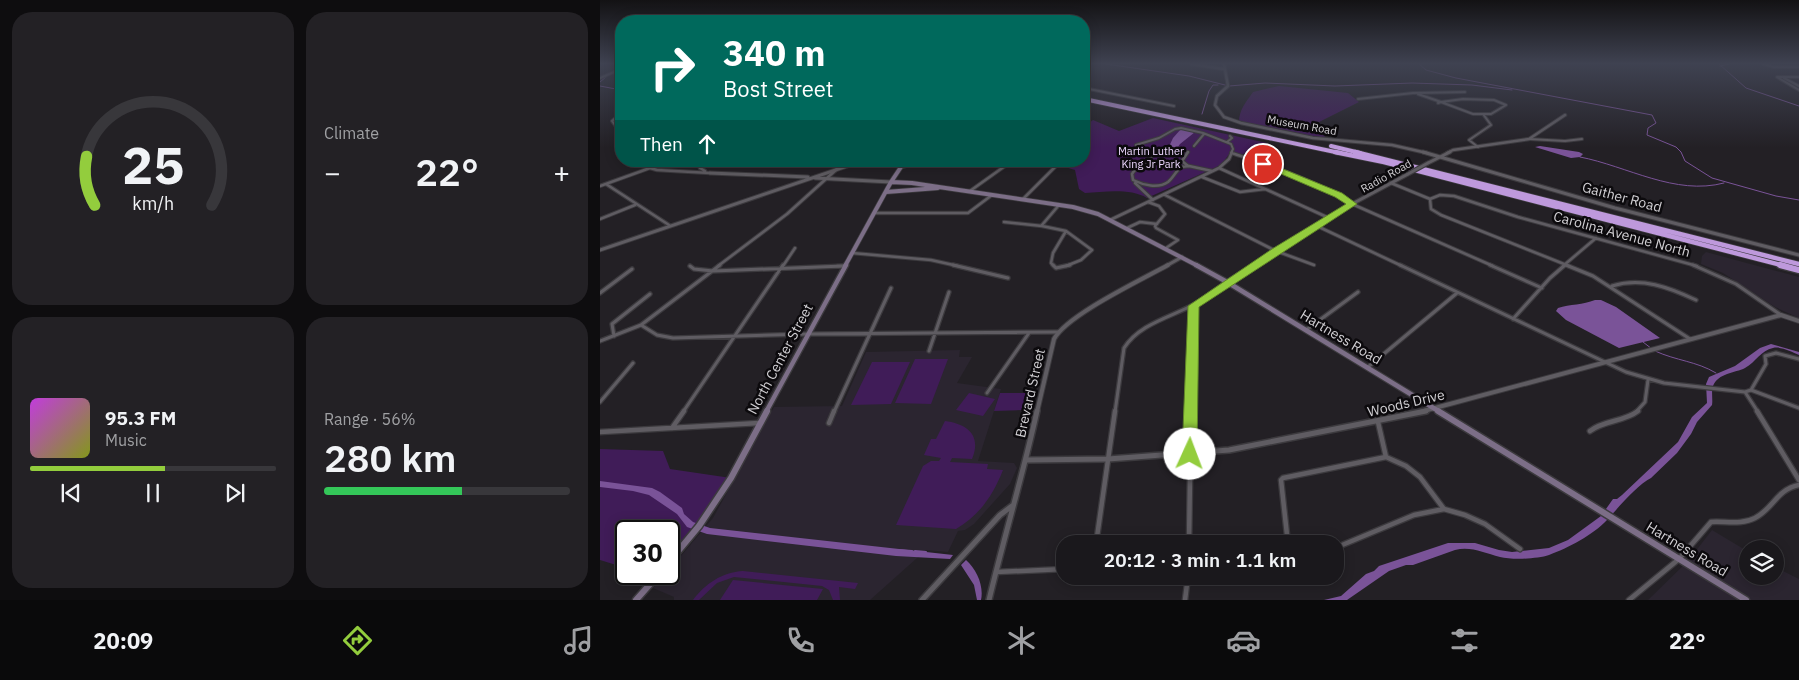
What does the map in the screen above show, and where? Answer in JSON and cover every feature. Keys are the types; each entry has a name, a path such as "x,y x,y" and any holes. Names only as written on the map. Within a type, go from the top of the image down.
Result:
{"highway":[{"path":"1090,98 1337,147 1799,262"},
{"path":"1090,98 1342,153 1581,212 1799,271"}],"main road":[{"name":"North Center Street","path":"680,548 717,501 844,266 900,168"},
{"name":"Hartness Road","path":"891,182 912,183 1059,204 1086,210 1110,220 1227,282 1746,600"},
{"path":"886,192 934,190 939,188"},
{"path":"636,600 649,585"}],"street":[{"path":"1104,92 1174,106"},
{"name":"Museum Road","path":"1223,92 1217,96 1215,105 1220,114 1234,121 1314,138 1403,146 1440,156"},
{"path":"1358,99 1464,92"},
{"path":"1418,94 1438,102 1471,113 1493,113 1506,104 1497,100 1480,99 1449,99 1438,102"},
{"path":"1478,147 1469,140 1491,125 1482,114"},
{"name":"Radio Road","path":"1227,282 1352,204 1440,156 1453,150 1529,139 1565,115"},
{"path":"1110,220 1219,168 1232,153 1232,146 1226,142 1197,130 1180,128 1172,130 1162,137 1136,145"},
{"path":"1194,146 1204,134"},
{"path":"1226,142 1232,138 1230,136"},
{"path":"1529,139 1564,141 1582,139"},
{"path":"1133,180 1158,186 1168,182 1188,152"},
{"path":"1232,153 1246,156 1289,173 1338,195 1352,204 1542,288"},
{"path":"1152,156 1132,174 1133,180 1153,200"},
{"name":"Gaither Road","path":"1440,156 1596,202 1799,255"},
{"path":"1182,161 1189,166"},
{"path":"1178,167 1189,166 1213,171"},
{"path":"701,167 710,173"},
{"path":"600,250 843,167"},
{"path":"969,192 1004,167"},
{"path":"1023,200 1055,167"},
{"path":"600,186 650,168 710,173 891,182"},
{"path":"1219,168 1329,218"},
{"path":"600,341 641,325 787,214 837,169"},
{"path":"1202,176 1241,194 1265,189"},
{"path":"1391,183 1430,199 1429,205 1435,212 1593,276 1612,286 1691,340"},
{"path":"606,184 669,225"},
{"path":"1140,188 1148,184"},
{"path":"1164,194 1276,251 1314,265"},
{"path":"874,213 968,213 992,195"},
{"name":"Carolina Avenue North","path":"1430,199 1440,195 1454,196 1511,215 1713,272 1736,284 1782,314 1799,322"},
{"path":"1148,202 1158,206 1165,214 1156,228 1178,240 1166,248"},
{"path":"1042,226 1059,204"},
{"path":"600,219 636,205"},
{"path":"1004,222 1042,226 1066,231 1092,250 1091,253 1080,260 1065,267 1056,268 1051,263 1053,253 1066,231"},
{"path":"1126,228 1140,222 1157,224"},
{"path":"1317,226 1603,363 1648,380 1703,388 1745,392 1751,390 1799,408"},
{"path":"1512,319 1596,238"},
{"path":"672,428 795,248"},
{"path":"852,253 931,260 1008,278"},
{"path":"641,325 664,338 937,332 1058,332 1075,318 1182,257"},
{"path":"690,266 694,269 713,271 780,270 844,266"},
{"path":"600,293 632,269"},
{"path":"1612,286 1627,281 1650,282 1676,290 1696,300"},
{"path":"1097,535 1124,348 1127,342 1139,332 1193,306 1227,282"},
{"path":"829,423 892,288"},
{"path":"929,351 949,292"},
{"path":"1305,330 1358,292"},
{"path":"1367,368 1457,293"},
{"path":"614,336 612,324 650,294"},
{"path":"1189,535 1193,306"},
{"name":"Woods Drive","path":"1026,460 1108,459 1229,450 1378,422 1691,340 1782,314"},
{"name":"Brevard Street","path":"989,600 1012,506 1026,460 1054,340 1058,332"},
{"path":"986,393 1029,333"},
{"path":"1751,390 1766,364 1765,356 1776,353 1799,358"},
{"path":"600,402 633,362"},
{"path":"1590,431 1637,414 1647,400 1648,380"},
{"path":"1745,392 1799,480"},
{"path":"1378,422 1386,457"},
{"path":"600,432 760,423"},
{"path":"1287,535 1281,480 1386,457 1402,464 1419,475 1430,486 1444,509"},
{"path":"1629,600 1679,559 1711,522 1745,521 1756,517 1765,511 1780,491 1788,486 1799,485"},
{"path":"922,600 1000,515 1012,506"},
{"path":"1344,544 1414,515 1444,509 1462,512 1479,519 1496,529 1520,549"},
{"path":"996,572 1056,569"},
{"path":"1185,600 1187,585"}],"shaded area":[{"path":"1181,129 1195,132 1180,144 1173,154 1166,153 1173,138"},
{"path":"1540,146 1583,154 1580,157 1571,158 1535,147"},
{"path":"1706,252 1799,277 1799,318 1775,307 1723,273 1701,264 1702,256"},
{"path":"1601,300 1616,307 1660,338 1619,348 1566,320 1556,311 1558,308"},
{"path":"1771,344 1799,352 1799,355 1779,348 1769,349 1745,368 1719,378 1712,388 1712,405 1697,422 1677,453 1651,478 1634,491 1601,526 1580,540 1549,555 1531,558 1505,558 1472,549 1455,550 1413,565 1406,565 1389,571 1347,600 1324,600 1341,596 1366,574 1374,571 1379,566 1448,543 1475,543 1512,552 1549,548 1568,540 1601,516 1613,499 1617,499 1622,495 1678,442 1692,417 1707,403 1706,384 1709,377 1735,366 1760,348"},
{"path":"960,350 959,357 972,357 957,383 1001,389 978,461 1014,463 1017,468 1010,484 974,524 965,530 958,531 948,552 926,550 870,600 674,600 674,597 653,588 656,585 680,585 680,557 713,518 774,407 842,406 866,352"},
{"path":"600,481 652,488 682,508 684,514 693,522 710,528 953,555 950,559 896,556 707,534 687,527 677,514 649,495 600,487"},
{"path":"1712,530 1739,546 1739,585 1784,585 1784,572 1799,579 1799,600 1648,600 1688,561"},
{"path":"966,560 979,578 981,600 977,600 974,585 961,565"}],"green space":[{"path":"1253,92 1338,92 1348,93 1359,102 1305,129 1325,136 1323,139 1239,122 1245,103"},
{"name":"Martin Luther King Jr Park","path":"1153,118 1267,143 1239,156 1230,153 1221,165 1147,198 1125,192 1085,193 1079,189 1075,170 1065,167 1090,167 1090,122 1093,120 1119,131"},
{"path":"915,359 948,359 931,404 895,403"},
{"path":"872,362 910,362 891,404 851,405"},
{"path":"969,393 995,399 983,416 956,410"},
{"path":"1000,393 1029,393 1024,410 994,411"},
{"path":"945,421 966,428 974,437 975,443 972,459 952,458 950,462 988,464 987,469 1003,470 999,479 979,511 956,529 896,525 923,466 931,461 939,461 941,458 924,455 931,439 936,439"},
{"path":"600,449 663,451 670,469 731,478 680,545 680,520 615,520 615,565 600,560"},
{"path":"743,571 858,583 855,589 839,587 840,600 833,600 829,590 822,586 734,577 717,583 699,600 693,600 703,589 721,576"},
{"path":"733,580 823,589 817,600 720,600"}],"waterway":[{"path":"1202,114 1209,92"},
{"path":"1530,92 1652,115 1656,123 1648,128 1647,135 1676,147 1681,152 1685,161 1712,178 1776,196 1799,200"},
{"path":"1758,92 1799,106"},
{"path":"1580,157 1669,183 1687,186 1706,186 1724,183"},
{"path":"1643,342 1652,349"},
{"path":"1655,351 1716,373"},
{"path":"898,550 912,551"},
{"path":"915,551 926,552"}],"route":[{"path":"1190,454 1193,306 1227,282 1352,204 1338,195 1289,173 1263,164"}]}
